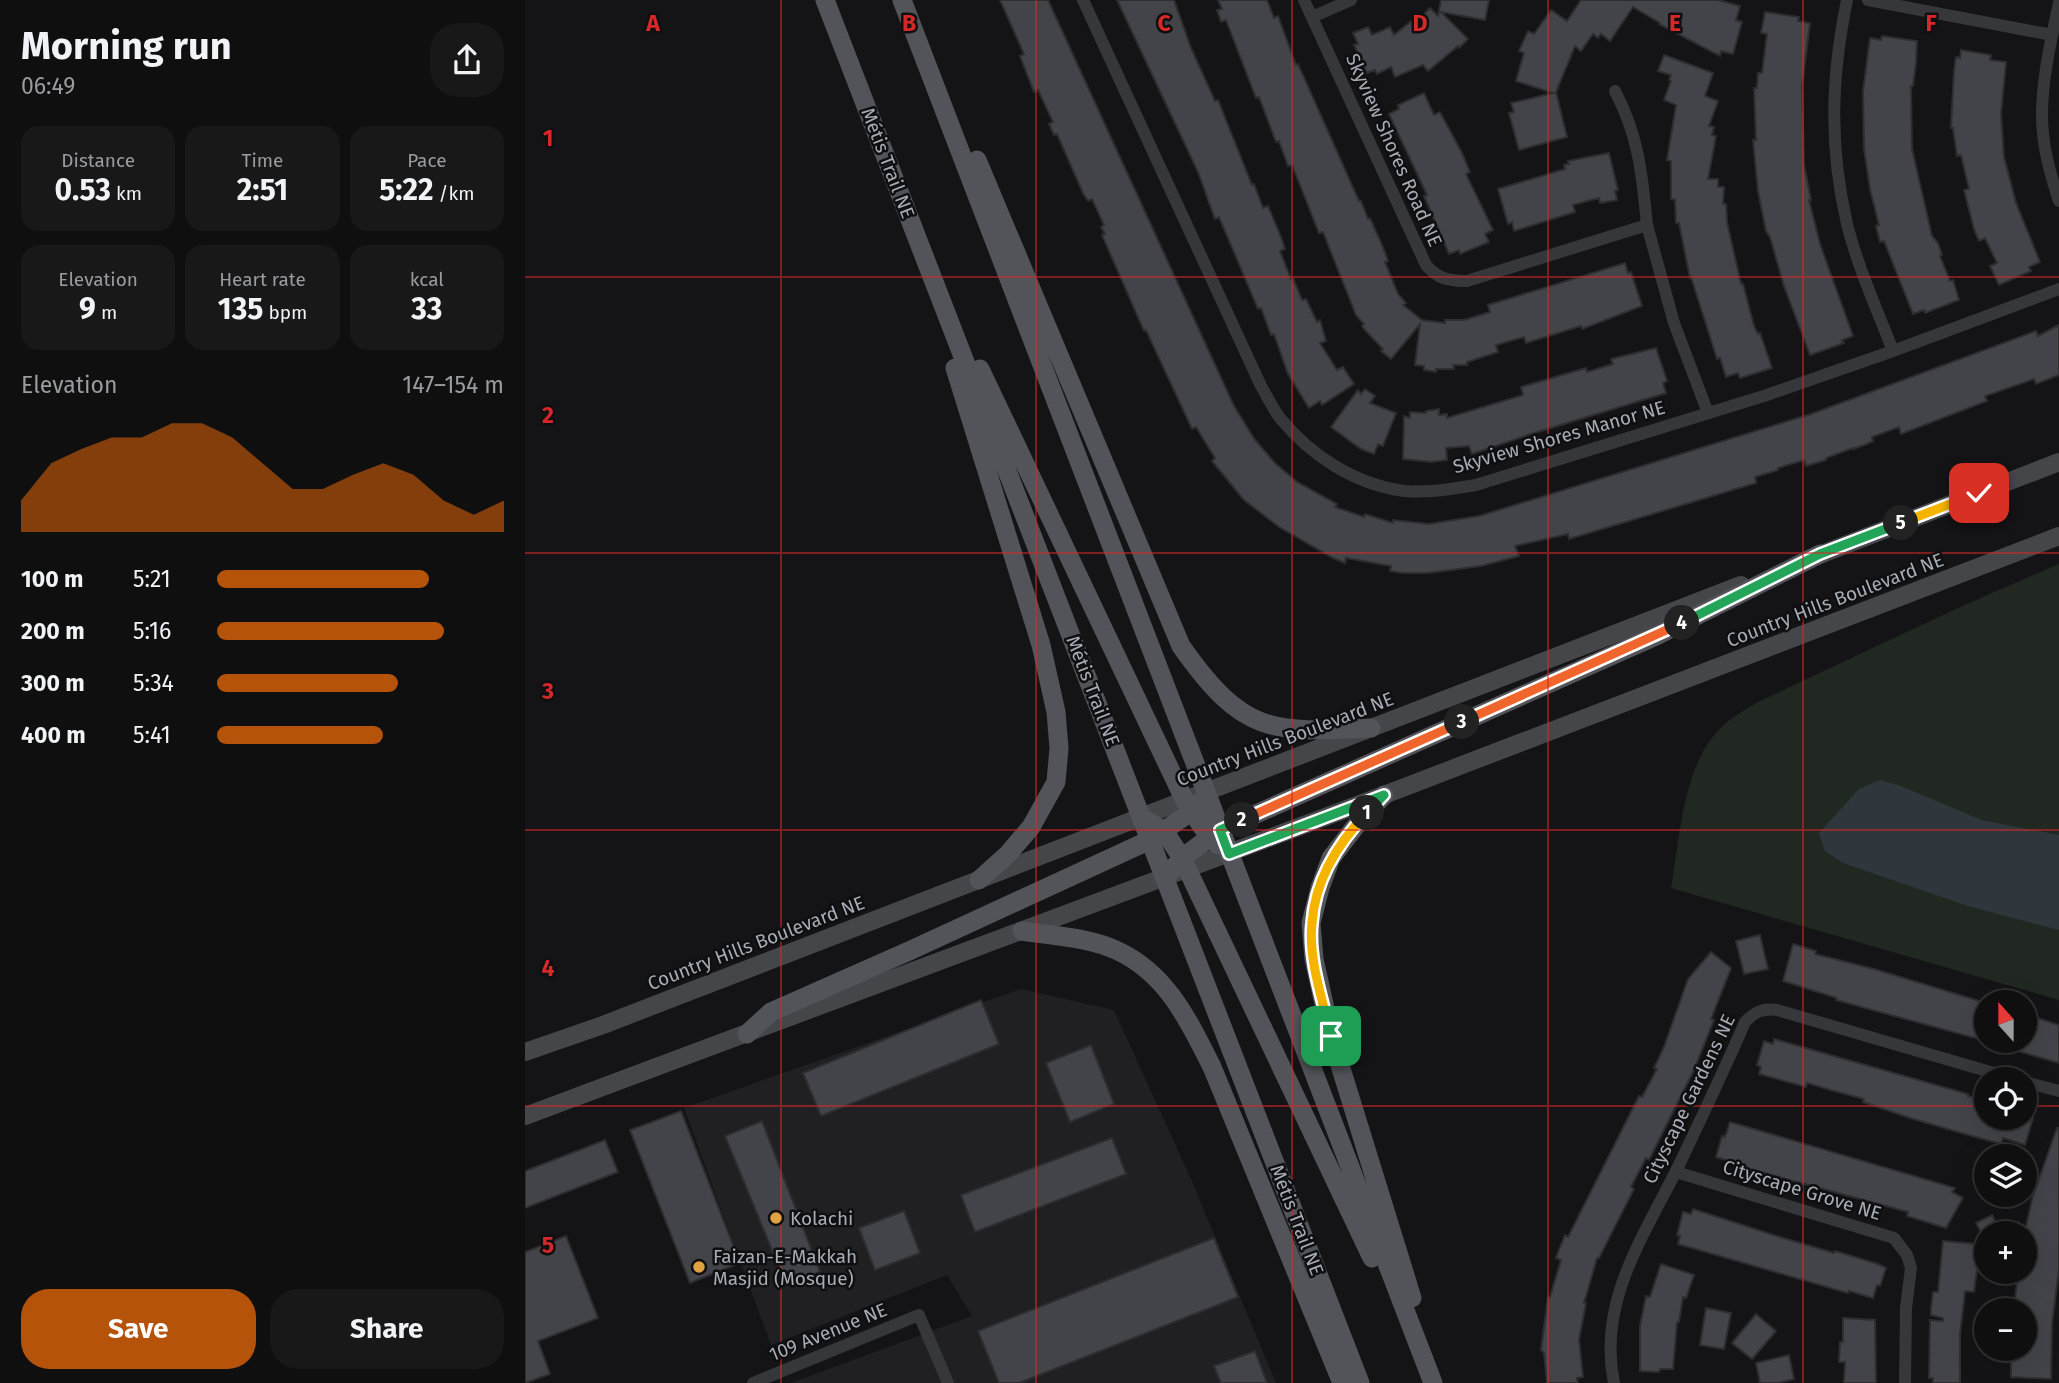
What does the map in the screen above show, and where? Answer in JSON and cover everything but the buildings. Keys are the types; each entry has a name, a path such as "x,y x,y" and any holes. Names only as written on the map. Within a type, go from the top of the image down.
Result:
{"main road":[{"name":"Métis Trail NE","path":"825,0 1141,817 1157,836 1165,877 1360,1383"},
{"path":"902,0 1205,793 1215,834"},
{"path":"909,0 1181,646 1206,681 1232,706 1260,723 1305,731 1371,728"},
{"path":"904,203 1041,645 1056,712 1059,748 1056,782 1031,827 1008,854 979,880"},
{"path":"925,259 960,324 1188,806 1215,834 1229,854 1433,1383"},
{"name":"Country Hills Boulevard NE","path":"1205,793 2059,462"},
{"name":"Country Hills Boulevard NE","path":"1185,863 1229,854 2059,536"},
{"path":"525,1116 1165,877 1185,863 1215,834 1658,635 1820,554"},
{"path":"747,1034 771,1012 921,946 1157,836 1205,793"},
{"path":"1384,795 1331,858 1319,888 1311,923 1314,960 1331,1036 1433,1383"},
{"name":"Country Hills Boulevard NE","path":"525,1052 616,1020 1141,817 1188,806"},
{"path":"1157,836 1185,863 1433,1383"},
{"path":"1022,931 1094,943 1117,950 1150,969 1172,995 1212,1067 1342,1383"}],"street":[{"name":"Skyview Shores Manor NE","path":"1083,0 1261,386 1279,417 1304,444 1335,466 1373,485 1407,491 1476,485 1708,413 1893,351 2059,289"},
{"name":"Skyview Shores Road NE","path":"1304,0 1432,273 1451,281 1467,281 1647,225"},
{"path":"1312,17 1351,0"},
{"path":"1847,0 1836,63 1833,101 1833,136 1838,177 1851,237 1893,351"},
{"path":"1868,0 2052,35"},
{"path":"2059,3 2045,78 2042,117 2047,162 2059,201"},
{"path":"1615,91 1635,134 1647,225 1674,323 1708,413"},
{"name":"Cityscape Gardens NE","path":"1614,1383 1610,1335 1615,1303 1637,1243 1675,1172 1745,1022 1760,1010 1777,1010 1974,1067"},
{"path":"2037,1085 2059,1091"},
{"name":"Cityscape Grove NE","path":"1675,1172 1894,1238 1907,1255 1911,1268 1906,1308 1905,1383"},
{"name":"109 Avenue NE","path":"753,1383 919,1315 948,1383"}],"shaded area":[{"path":"2059,564 2059,1000 2037,994 2037,990 2024,990 1671,888 1684,807 1695,768 1704,750 1724,724 1758,702 1960,607"},
{"path":"1880,780 1901,786 1981,820 2059,835 2059,930 1968,906 1843,863 1825,851 1819,833 1859,789"},
{"path":"1021,989 1114,1010 1191,1179 1276,1383 791,1383 972,1316 947,1275 771,1345 684,1108"}],"place":[{"name":"Kolachi","path":"776,1218"},
{"name":"Faizan-E-Makkah Masjid (Mosque)","path":"699,1267"}],"route":[{"path":"1331,1036 1314,960 1311,923 1319,888 1331,858 1384,795 1229,854 1220,830 1658,635 1820,554 1979,493"}]}
